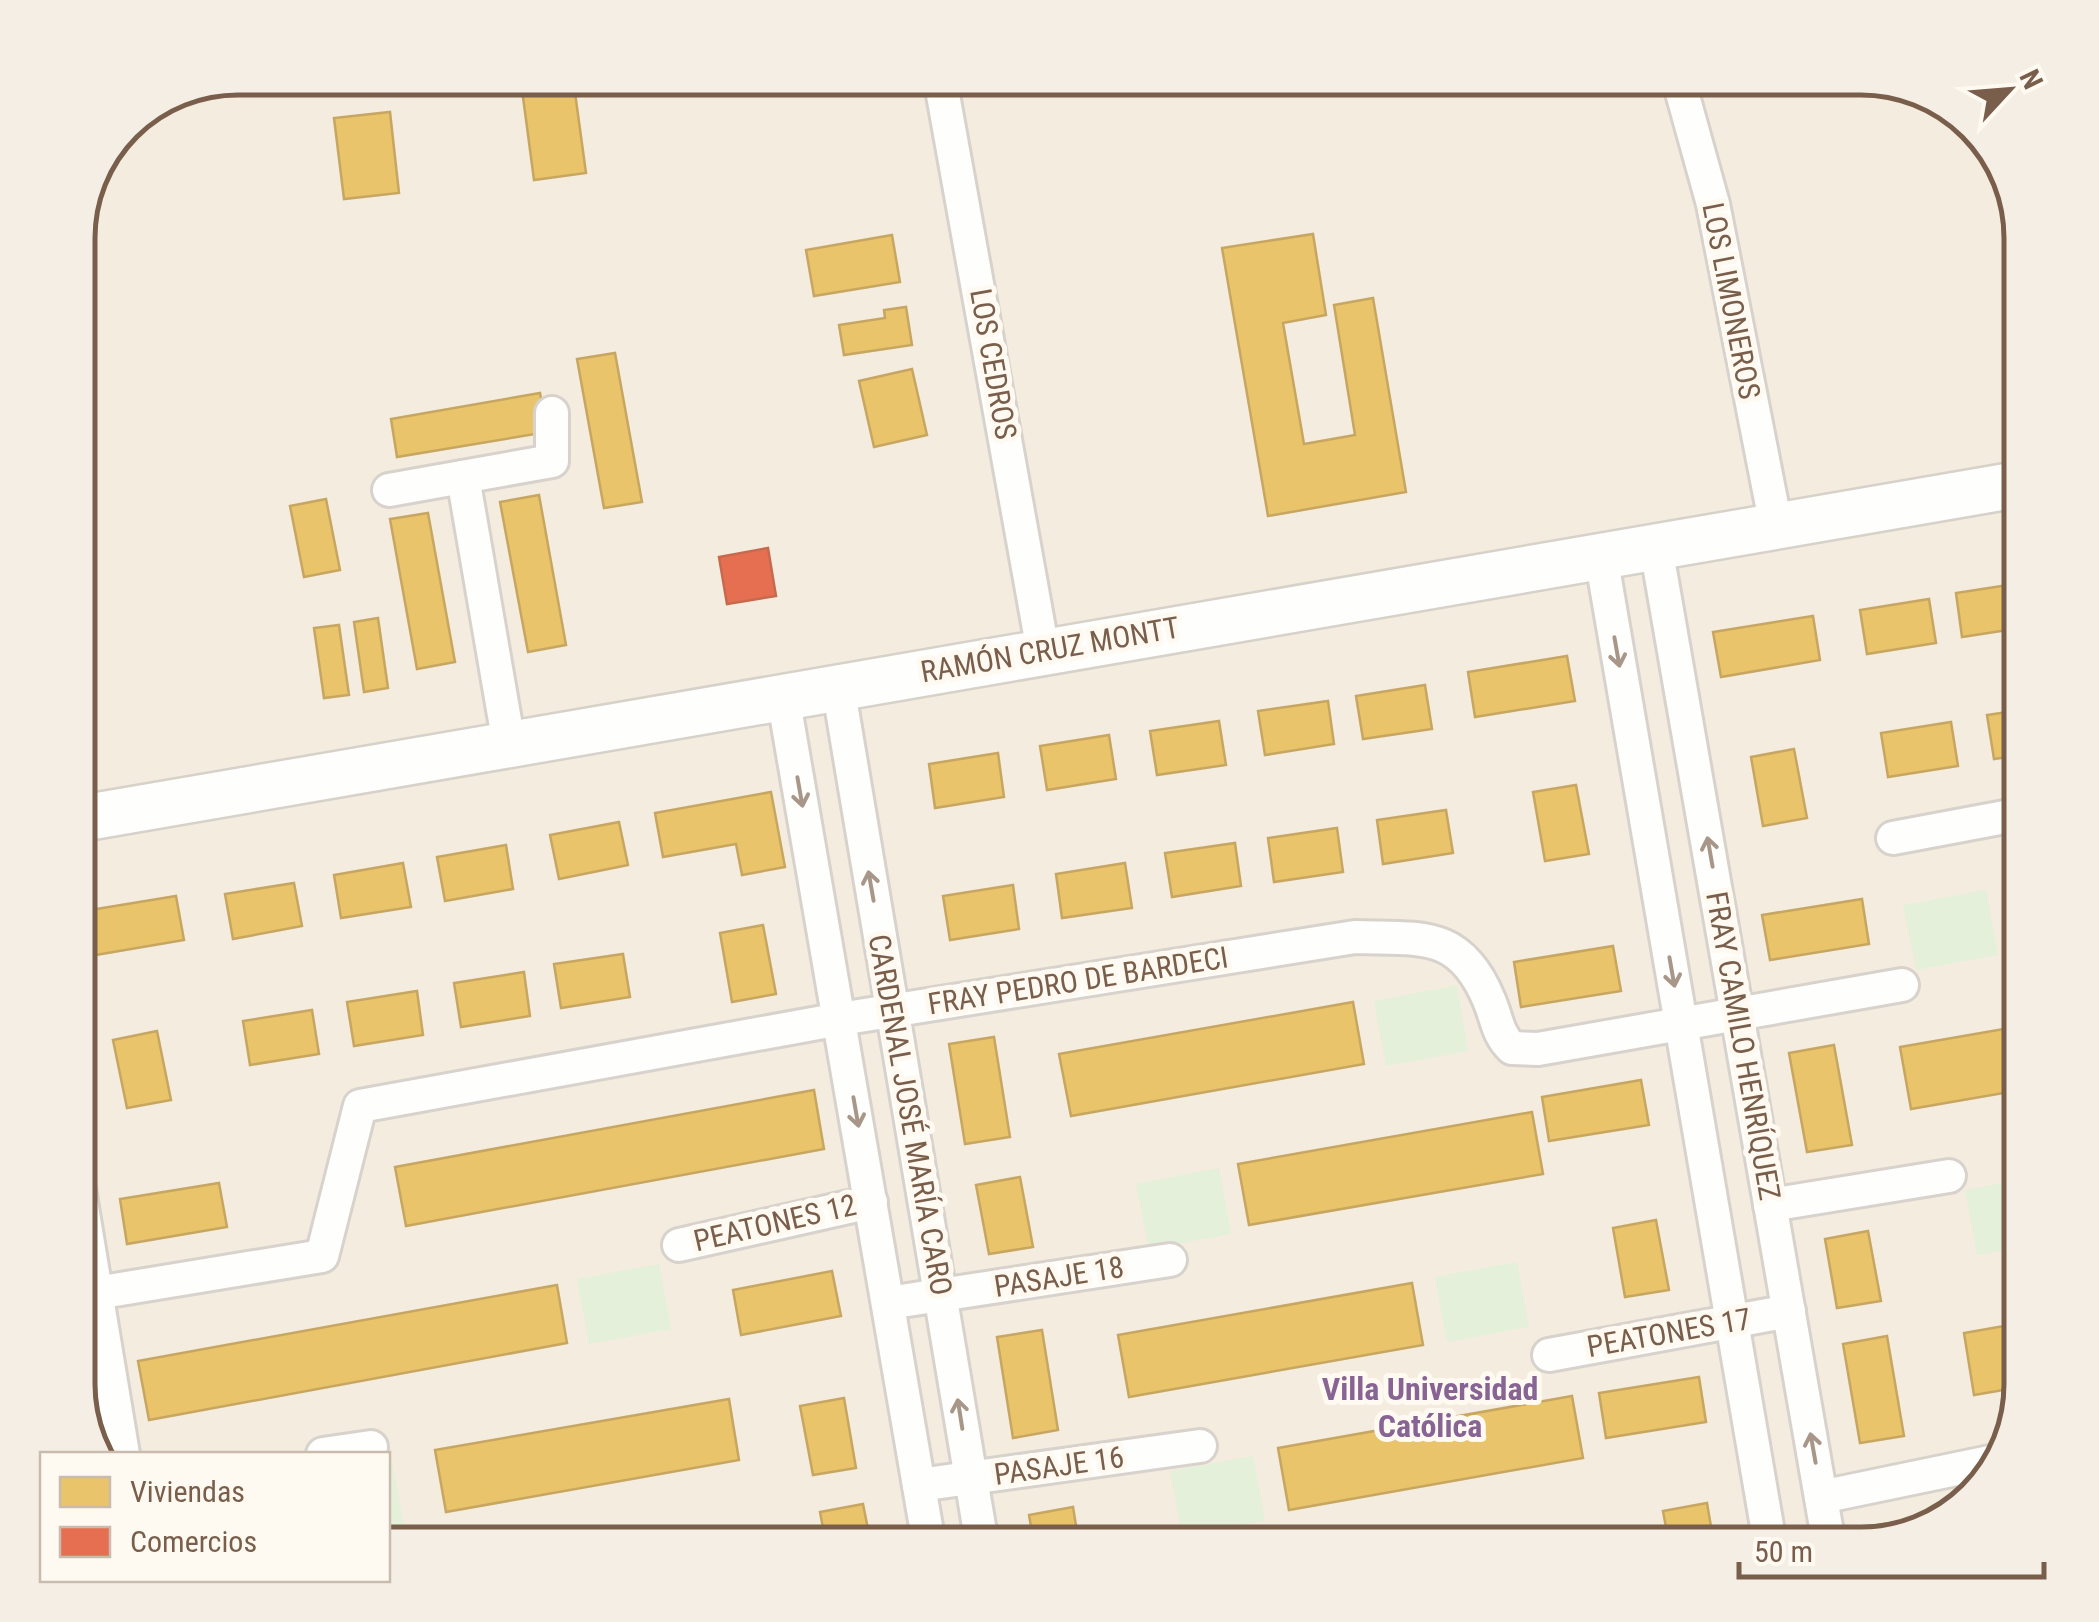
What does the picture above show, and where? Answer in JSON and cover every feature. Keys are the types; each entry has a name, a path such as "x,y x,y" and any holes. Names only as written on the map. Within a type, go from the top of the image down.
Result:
{"street":[{"name":"LOS CEDROS","path":"943,95 1043,651"},
{"name":"LOS LIMONEROS","path":"1683,95 1713,204 1776,526"},
{"path":"390,490 552,461 552,414"},
{"path":"463,477 508,744"},
{"name":"RAMÓN CRUZ MONTT","path":"95,812 2004,487"},
{"name":"FRAY CAMILO HENRÍQUEZ","path":"1656,547 1826,1527"},
{"name":"FRAY CAMILO HENRÍQUEZ","path":"1601,556 1767,1527"},
{"name":"CARDENAL JOSÉ MARÍA CARO","path":"838,686 979,1527"},
{"name":"CARDENAL JOSÉ MARÍA CARO","path":"783,696 926,1527"},
{"path":"1893,838 2004,817"},
{"name":"FRAY PEDRO DE BARDECI","path":"95,1294 322,1256 360,1106 840,1019 1372,938 1425,939 1459,950 1479,976 1500,1037 1512,1048 1538,1049 1902,984"},
{"path":"1770,1205 1949,1176"},
{"name":"PEATONES 12","path":"679,1245 871,1202"},
{"name":"PASAJE 18","path":"888,1303 1170,1260"},
{"name":"PEATONES 17","path":"1548,1355 1789,1311"},
{"path":"95,1334 123,1452"},
{"name":"PASAJE 16","path":"919,1485 1200,1446"},
{"path":"339,1452 371,1448"},
{"path":"1822,1497 1978,1464"}],"shaded area":[{"path":"238,95 1861,95 1907,103 1948,125 1959,140 1968,144 1989,175 1999,201 2004,238 2004,1384 1996,1430 1974,1471 1948,1497 1924,1512 1889,1524 1861,1527 390,1527 390,1452 113,1452 95,1393 95,229 106,183 119,159 159,119 183,106"}],"green space":[{"path":"1986,890 1998,955 1916,970 1903,905"},
{"path":"1457,985 1468,1051 1386,1066 1374,1001"},
{"path":"1219,1168 1231,1234 1149,1249 1136,1184"},
{"path":"2004,1183 2004,1250 1977,1255 1965,1190"},
{"path":"1517,1262 1529,1327 1447,1342 1435,1277"},
{"path":"659,1264 671,1329 589,1344 577,1279"},
{"path":"1253,1456 1265,1521 1232,1527 1180,1527 1170,1471"},
{"path":"390,1462 404,1526 399,1527 390,1527"}],"building: Viviendas":[{"path":"523,95 575,95 586,173 534,180"},
{"path":"390,112 399,193 344,199 334,118"},
{"path":"1313,234 1326,315 1283,323 1304,444 1355,435 1334,305 1373,298 1406,492 1268,516 1222,248"},
{"path":"892,235 900,282 814,296 806,250"},
{"path":"906,307 912,345 844,355 839,325 885,318 884,310"},
{"path":"615,353 642,502 604,508 577,359"},
{"path":"912,369 927,435 874,447 859,381"},
{"path":"540,393 547,432 397,457 391,419"},
{"path":"539,495 566,645 528,652 500,502"},
{"path":"326,499 340,570 304,577 290,506"},
{"path":"428,513 455,662 417,669 390,519"},
{"path":"2004,586 2004,631 1962,637 1956,593"},
{"path":"1929,599 1936,643 1867,654 1860,610"},
{"path":"1813,616 1820,660 1721,677 1713,632"},
{"path":"378,618 388,688 364,692 354,622"},
{"path":"339,625 349,695 324,698 314,628"},
{"path":"1567,656 1575,701 1475,717 1468,672"},
{"path":"1425,685 1432,729 1363,739 1356,696"},
{"path":"1328,701 1334,744 1265,755 1258,711"},
{"path":"2004,712 2004,758 1994,759 1987,715"},
{"path":"1219,721 1226,765 1157,775 1150,731"},
{"path":"1951,722 1958,766 1888,777 1881,733"},
{"path":"1109,735 1116,779 1047,790 1040,746"},
{"path":"1794,749 1807,818 1763,826 1751,757"},
{"path":"998,753 1004,797 935,808 929,764"},
{"path":"1576,785 1589,854 1545,861 1533,792"},
{"path":"771,792 785,867 742,875 736,844 663,857 655,813"},
{"path":"1446,810 1453,853 1383,864 1377,820"},
{"path":"619,822 628,865 559,879 550,835"},
{"path":"1337,828 1343,872 1274,882 1268,838"},
{"path":"1235,843 1241,886 1172,897 1165,853"},
{"path":"506,845 513,889 445,901 437,857"},
{"path":"403,863 411,907 341,918 334,875"},
{"path":"1125,863 1132,908 1062,918 1056,874"},
{"path":"294,883 302,926 233,939 225,894"},
{"path":"1013,885 1019,929 950,940 943,896"},
{"path":"176,896 184,940 95,955 95,909"},
{"path":"1862,899 1869,944 1770,960 1762,915"},
{"path":"763,925 776,994 732,1002 720,933"},
{"path":"1613,946 1621,991 1521,1007 1514,962"},
{"path":"623,954 630,997 561,1008 554,964"},
{"path":"524,972 530,1016 461,1027 454,983"},
{"path":"417,991 423,1035 354,1046 347,1002"},
{"path":"1353,1002 1364,1064 1071,1116 1059,1054"},
{"path":"312,1010 319,1054 250,1065 243,1021"},
{"path":"2004,1029 2004,1093 1911,1109 1900,1047"},
{"path":"157,1031 171,1100 127,1108 113,1040"},
{"path":"994,1037 1010,1137 965,1144 949,1044"},
{"path":"1834,1045 1852,1145 1807,1152 1789,1053"},
{"path":"1641,1080 1649,1125 1549,1141 1542,1097"},
{"path":"814,1090 824,1149 406,1226 395,1167"},
{"path":"1532,1112 1543,1174 1249,1225 1238,1164"},
{"path":"1020,1177 1033,1247 989,1254 976,1185"},
{"path":"219,1183 227,1227 127,1244 120,1199"},
{"path":"1656,1220 1669,1290 1625,1297 1613,1228"},
{"path":"1868,1231 1881,1301 1837,1308 1825,1239"},
{"path":"832,1271 841,1316 741,1335 733,1290"},
{"path":"1412,1283 1423,1345 1129,1397 1118,1335"},
{"path":"557,1285 567,1343 149,1420 138,1361"},
{"path":"2004,1326 2003,1390 1974,1395 1964,1333"},
{"path":"1042,1330 1058,1430 1013,1438 997,1337"},
{"path":"1887,1336 1904,1436 1860,1443 1843,1344"},
{"path":"1699,1377 1706,1422 1606,1438 1599,1393"},
{"path":"1572,1396 1583,1458 1289,1510 1278,1448"},
{"path":"844,1398 856,1468 813,1475 800,1406"},
{"path":"729,1399 739,1460 446,1512 435,1450"},
{"path":"1707,1503 1711,1527 1666,1527 1663,1511"},
{"path":"863,1504 868,1527 823,1527 820,1512"},
{"path":"1073,1507 1076,1527 1031,1527 1029,1515"}],"building: Comercios":[{"path":"768,548 776,596 727,604 719,557"}],"district":[{"name":"Villa Universidad Católica","path":"1430,1408"}]}
